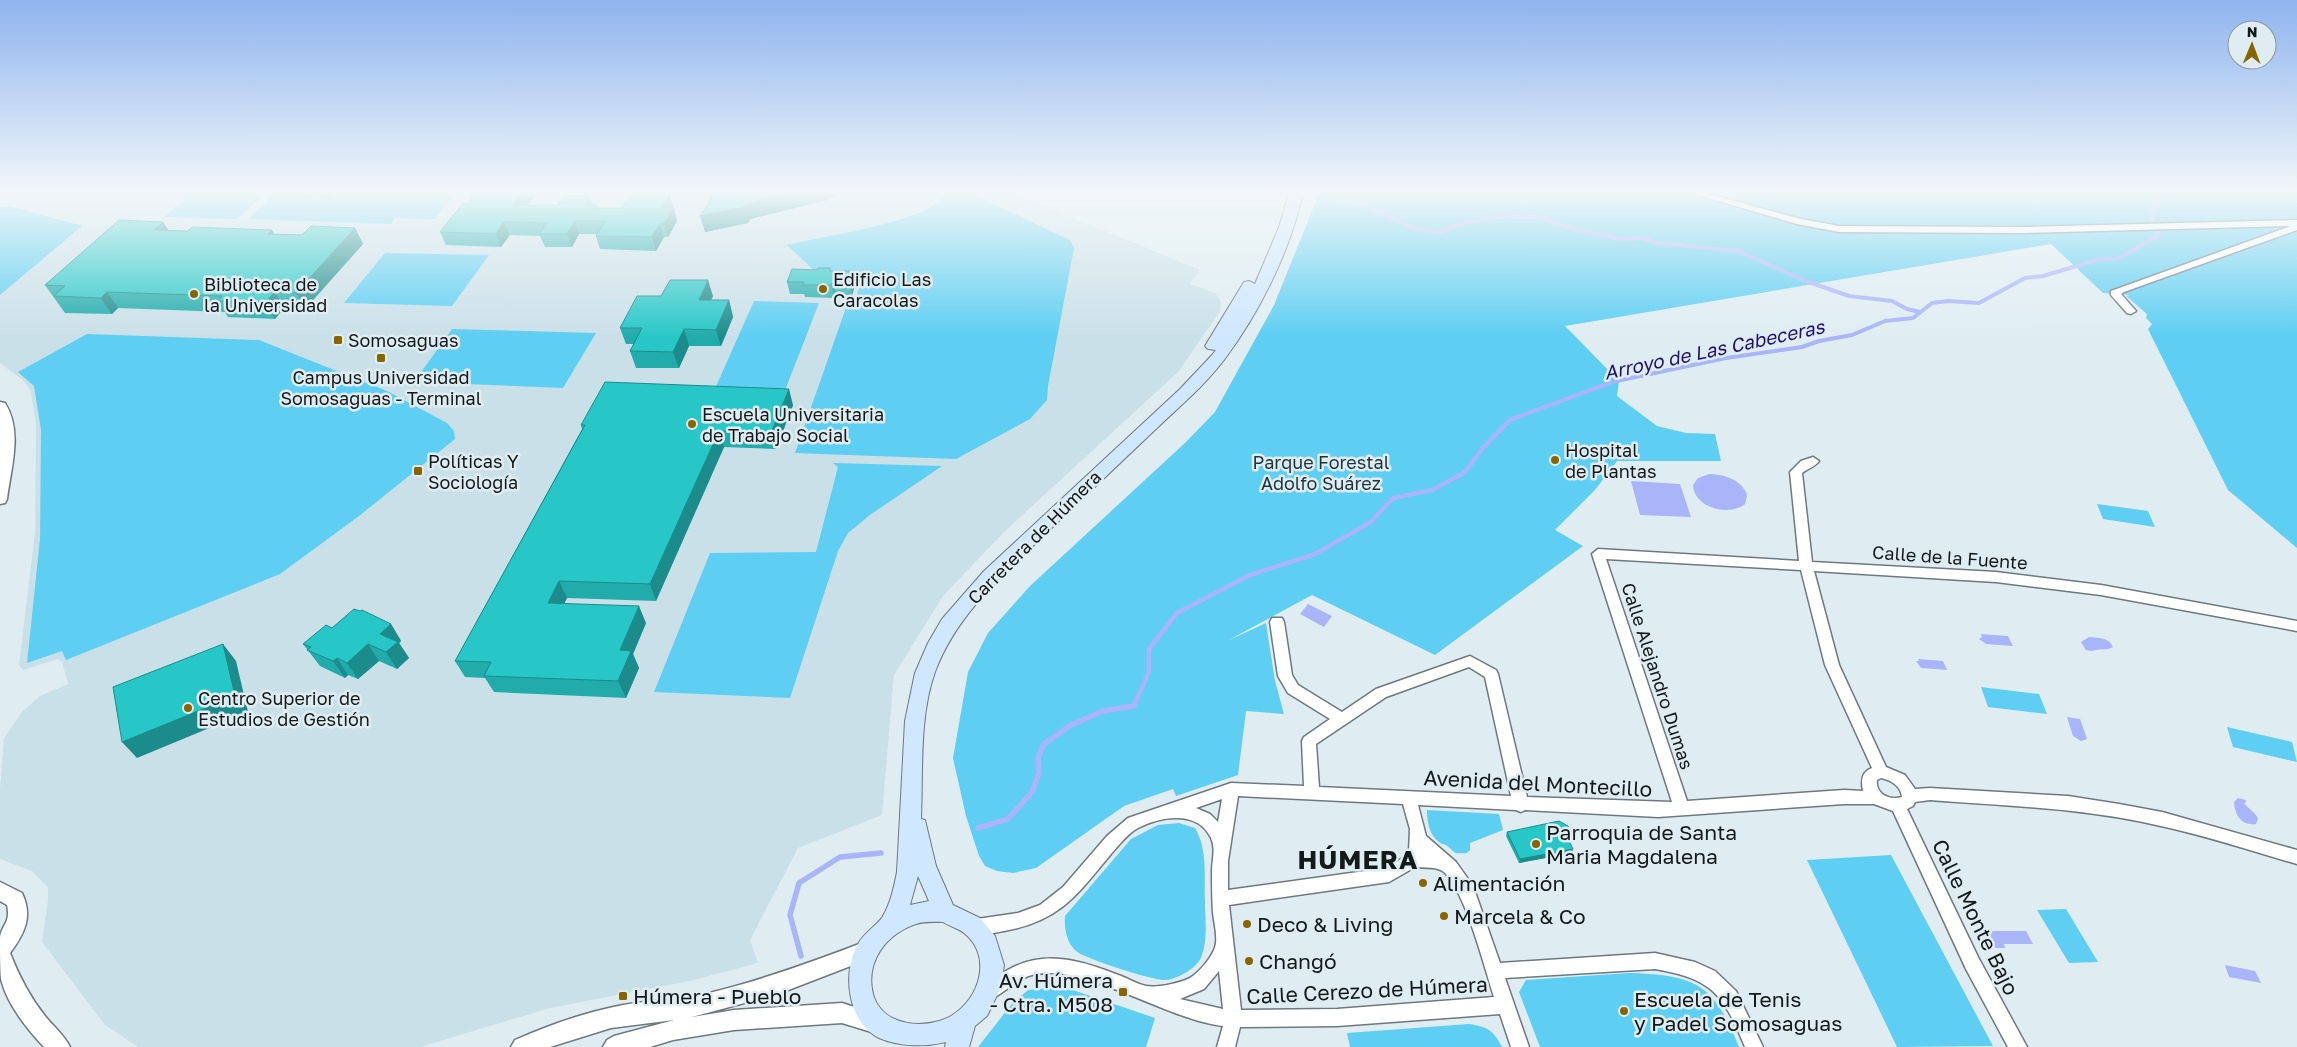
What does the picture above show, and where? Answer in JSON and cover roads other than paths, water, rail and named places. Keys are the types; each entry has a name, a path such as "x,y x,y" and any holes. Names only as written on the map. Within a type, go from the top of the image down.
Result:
{"main road":[{"name":"Carretera de Húmera","path":"891,924 903,895 908,872 915,721 919,696 931,657 949,624 978,589 1004,562 1167,409 1226,327 1272,240"},
{"name":"Carretera de Húmera","path":"912,801 925,866 944,912"},
{"path":"944,912 962,917 977,927 990,949 993,972 987,993 978,1008 964,1022 943,1033 921,1036 893,1035 866,1008 859,988 861,967 867,950 891,924 917,913 944,912"},
{"path":"957,1047 964,1022"}],"street":[{"path":"2131,311 2115,293 2261,240"},
{"path":"0,406 4,410 7,426 0,499"},
{"path":"1813,461 1805,464 1796,472 1806,566 1832,665 1881,772"},
{"name":"Calle de la Fuente","path":"1598,554 1996,577 2101,590 2297,626"},
{"name":"Calle Alejandro Dumas","path":"1598,554 1682,809"},
{"path":"1276,622 1285,676 1293,688 1342,719"},
{"path":"1312,793 1309,740 1381,693 1470,661 1491,674 1521,804"},
{"path":"1873,793 1870,777 1881,772 1893,775 1905,795 1930,794 2068,803 2119,811 2162,819 2297,857"},
{"path":"977,927 1011,923 1048,911 1067,896 1120,832 1133,823 1162,811 1231,789 1222,846 1220,899 1233,1020 1226,1047"},
{"name":"Avenida del Montecillo","path":"1231,789 1634,810 1682,809 1844,797 1873,793 1891,805 1905,795"},
{"name":"Calle Monte Bajo","path":"1905,795 1972,963 2018,1047"},
{"path":"1220,899 1389,875 1412,860 1417,852 1416,821 1408,798"},
{"path":"1162,811 1197,814 1211,824 1217,832 1222,846"},
{"path":"1418,839 1450,867 1467,891 1504,1005 1520,1047"},
{"path":"1412,860 1437,861 1450,867"},
{"path":"0,891 15,899 20,911 17,927 0,952 9,978 47,1036 59,1047"},
{"path":"1142,993 1170,993 1192,988 1211,971 1225,945"},
{"path":"522,1047 564,1032 623,1015 686,1008 738,994 828,966 867,950"},
{"path":"1494,971 1656,961 1678,964 1700,971 1729,992 1754,1047"},
{"name":"Calle Cerezo de Húmera","path":"987,993 1018,972 1033,966 1046,964 1082,970 1194,1012 1233,1020 1321,1019 1504,1005"},
{"path":"614,1047 673,1030 734,1020 842,1013 893,1035"}],"waterway":[{"path":"1647,240 1658,243 1738,251 1803,280 1849,296 1892,301 1907,309 1920,312"},
{"name":"Arroyo de Las Cabeceras","path":"1515,418 1612,382 1726,358 1802,347 1819,341 1852,335 1885,321 1913,318 1932,303 1948,301 1979,303 2025,278 2043,276 2097,260 2118,259 2151,240"},
{"name":"Arroyo de Las Cabeceras","path":"1137,699 1149,671 1149,649 1177,613 1250,575 1315,554 1371,522 1393,498 1432,490 1464,473 1482,449 1510,420 1518,417"},
{"name":"Arroyo de Las Cabeceras","path":"978,828 1008,819 1032,792 1039,773 1038,758 1044,744 1071,725 1103,711 1134,706 1137,698"},
{"name":"Arroyo de Las Cabeceras","path":"801,956 790,915 799,883 840,857 881,853"}],"place":[{"name":"Edificio Las Caracolas","path":"823,289"},
{"name":"Biblioteca de la Universidad","path":"194,294"},
{"name":"Somosaguas","path":"338,340"},
{"name":"Campus Universidad Somosaguas - Terminal","path":"381,358"},
{"name":"Escuela Universitaria de Trabajo Social","path":"692,424"},
{"name":"Hospital de Plantas","path":"1555,460"},
{"name":"Políticas Y Sociología","path":"418,471"},
{"name":"Centro Superior de Estudios de Gestión","path":"188,708"},
{"name":"Parroquia de Santa Maria Magdalena","path":"1536,844"},
{"name":"Alimentación","path":"1423,883"},
{"name":"Marcela & Co","path":"1444,916"},
{"name":"Deco & Living","path":"1247,924"},
{"name":"Changó","path":"1249,961"},
{"name":"Av. Húmera - Ctra. M508","path":"1123,992"},
{"name":"Húmera - Pueblo","path":"623,996"},
{"name":"Escuela de Tenis y Padel Somosaguas","path":"1624,1011"}],"district":[{"name":"HÚMERA","path":"1358,859"}],"park label":[{"name":"Parque Forestal Adolfo Suárez","path":"1321,472"}]}
